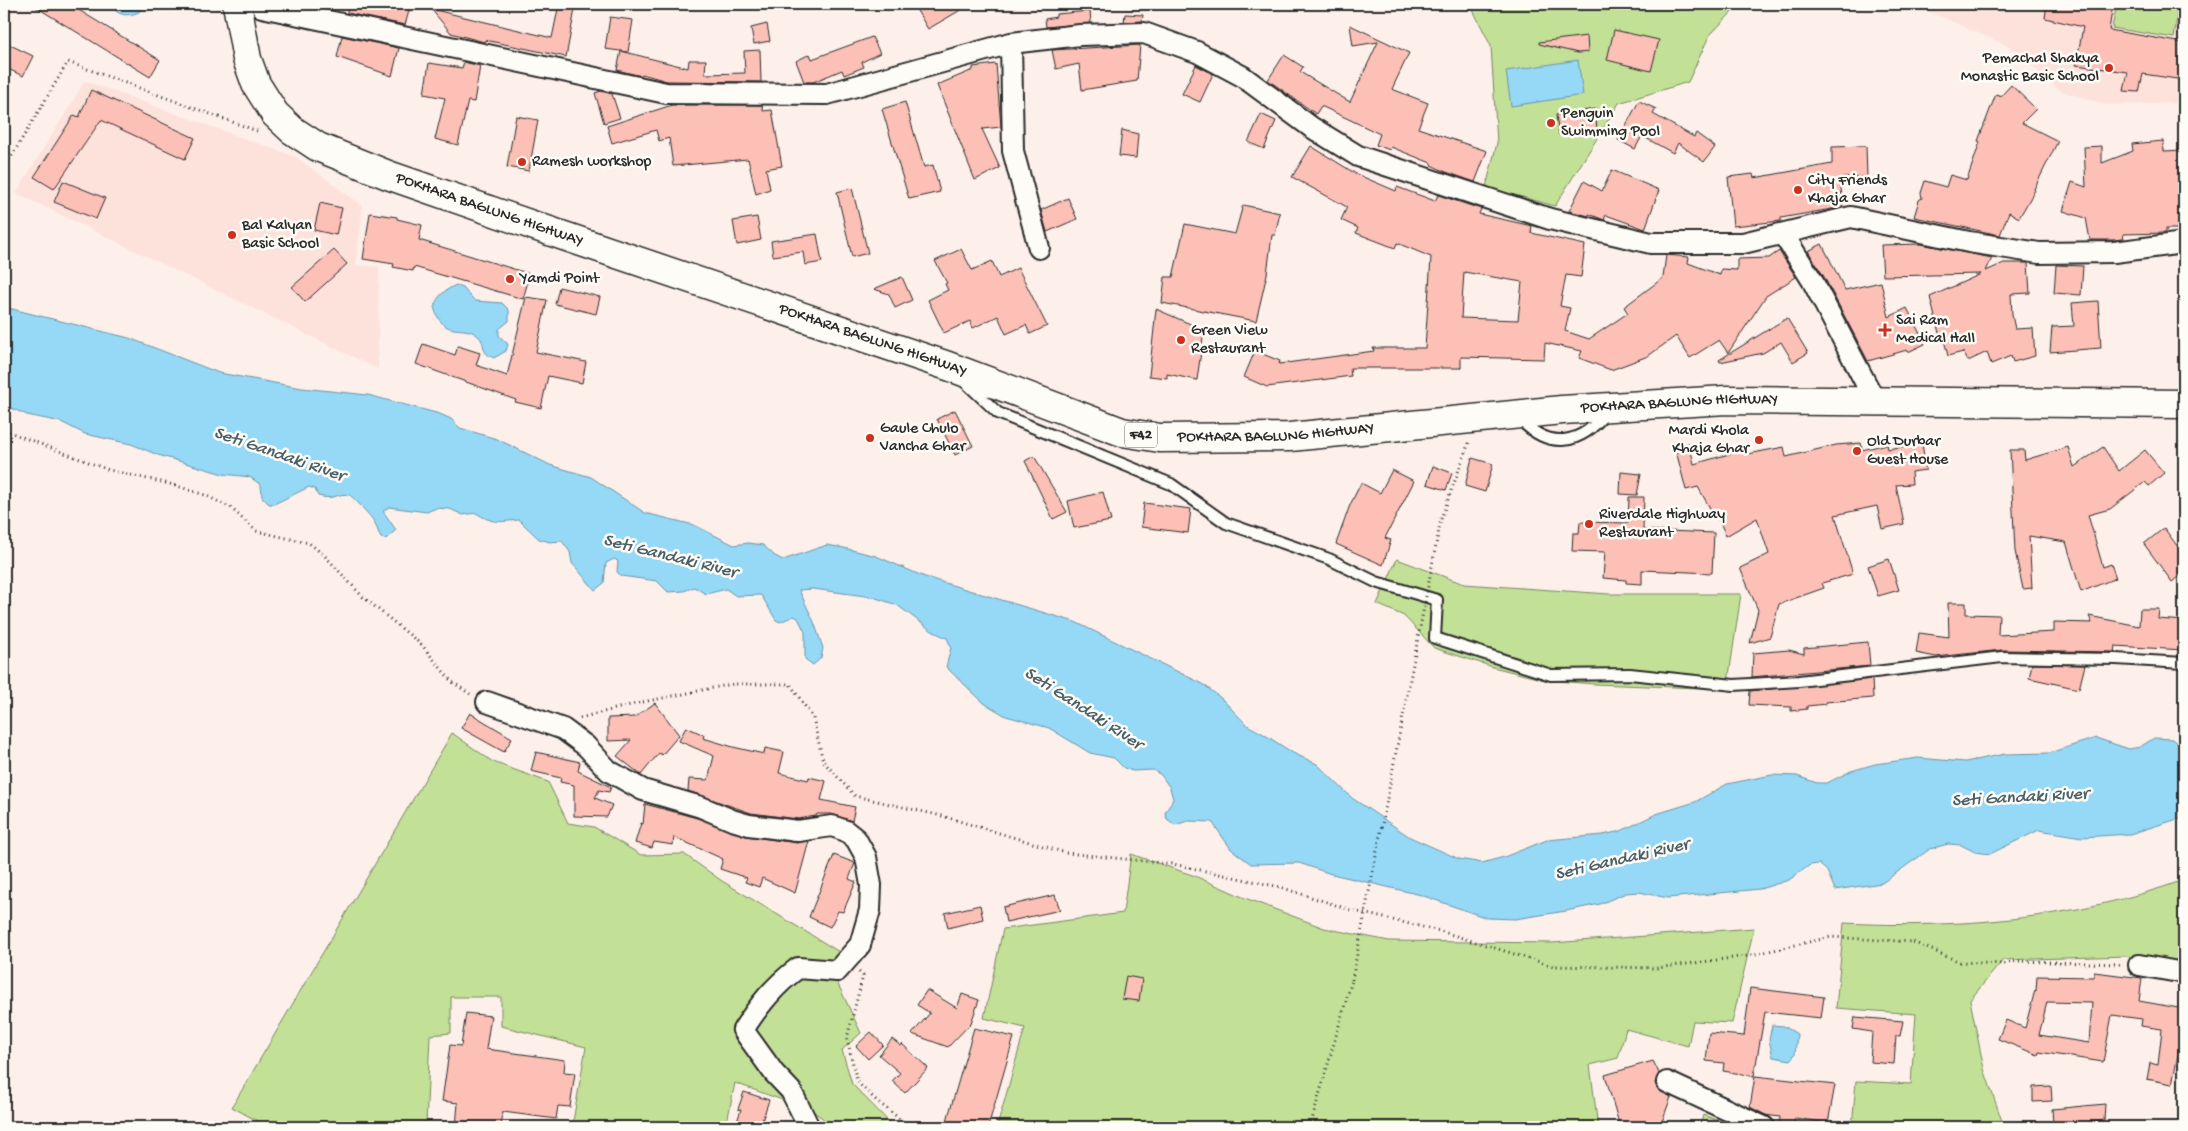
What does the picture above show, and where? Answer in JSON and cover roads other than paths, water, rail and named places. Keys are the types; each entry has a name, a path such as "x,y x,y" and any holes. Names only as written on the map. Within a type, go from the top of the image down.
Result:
{"highway":[{"name":"POKHARA BAGLUNG HIGHWAY","path":"237,4 247,59 256,84 276,114 292,130 318,147 388,175 549,231 948,366 1122,432 1160,438 1290,437 1516,414 1726,400 2184,404"}],"street":[{"path":"261,4 262,7 666,93 826,94 1011,43 1080,35 1144,33 1197,52 1242,76 1311,127 1358,156 1550,218 1651,243 1743,243 1851,217 1969,242 2039,253 2114,252 2184,242"},
{"path":"1011,43 1014,151 1038,248"},
{"path":"1783,234 1812,280 1875,400"},
{"path":"487,702 562,729 586,746 609,771 642,790 701,807 749,825 798,831 832,826 846,831 863,850 871,885 870,910 860,945 837,971 798,968 778,984 760,1003 744,1030 774,1073 791,1091 809,1127"},
{"path":"2139,965 2184,973"},
{"path":"1666,1082 1764,1127"}],"lane":[{"path":"948,366 998,413 1171,484 1226,523 1329,559 1376,582 1437,600 1435,638 1551,675 1630,674 1734,685 1799,681 2002,657 2116,659 2184,663"}],"water":[{"path":"111,4 145,4 139,12 127,15 116,11"},
{"path":"1578,60 1583,95 1511,106 1506,71"},
{"path":"456,285 463,288 475,301 502,303 509,310 509,321 499,329 499,336 508,344 506,351 494,358 489,356 479,337 467,330 449,328 438,318 434,307 438,299 445,291"},
{"name":"Seti Gandaki River","path":"4,307 129,338 219,373 302,388 368,395 440,414 451,419 460,428 497,439 550,465 591,477 645,513 694,525 734,545 748,543 763,545 775,556 783,560 827,545 844,548 876,556 925,577 1075,622 1203,684 1222,699 1247,725 1293,753 1317,764 1352,798 1410,837 1459,859 1482,863 1504,857 1547,840 1603,835 1621,831 1656,814 1695,802 1727,784 1772,775 1797,776 1817,783 1827,783 1851,771 1875,764 1918,758 1965,762 2005,754 2049,753 2096,738 2129,749 2140,747 2154,738 2172,739 2184,749 2184,817 2130,834 2082,837 2039,830 1990,854 1975,852 1961,845 1948,844 1930,849 1882,883 1835,890 1827,871 1819,864 1810,865 1789,880 1760,889 1668,898 1639,892 1626,893 1600,904 1515,919 1487,918 1421,895 1328,873 1299,863 1251,864 1231,849 1212,822 1188,821 1175,825 1167,819 1165,813 1173,799 1170,788 1161,775 1153,770 1133,771 1124,768 1114,758 1090,753 1049,728 1006,716 984,703 946,667 951,647 947,638 932,631 897,605 873,597 813,589 799,590 814,622 823,648 821,658 813,665 805,659 805,632 798,618 794,616 780,622 776,620 761,595 736,596 726,589 706,594 694,587 684,591 668,592 657,581 621,576 617,572 618,561 614,559 606,563 604,583 595,590 572,563 570,552 562,541 550,542 539,539 519,520 496,521 476,513 463,515 450,509 436,508 427,512 389,507 383,511 396,530 386,539 381,538 376,524 349,495 318,496 315,489 309,487 274,504 269,504 262,497 261,485 250,477 223,474 158,455 131,444 85,434 61,422 27,415 4,405"},
{"path":"1772,1025 1784,1026 1797,1034 1795,1054 1791,1060 1773,1057 1769,1040"}],"place":[{"name":"Pemachal Shakya Monastic Basic School","path":"2109,68"},
{"name":"Penguin Swimming Pool","path":"1551,123"},
{"name":"Ramesh workshop","path":"522,162"},
{"name":"City Friends Khaja Ghar","path":"1798,190"},
{"name":"Bal Kalyan Basic School","path":"232,235"},
{"name":"Yamdi Point","path":"510,279"},
{"name":"Sai Ram Medical Hall","path":"1885,330"},
{"name":"Green View Restaurant","path":"1181,340"},
{"name":"Gaule Chulo Vancha Ghar","path":"870,438"},
{"name":"Mardi Khola Khaja Ghar","path":"1759,440"},
{"name":"Old Durbar Guest House","path":"1857,451"},
{"name":"Riverdale Highway Restaurant","path":"1589,524"}]}
